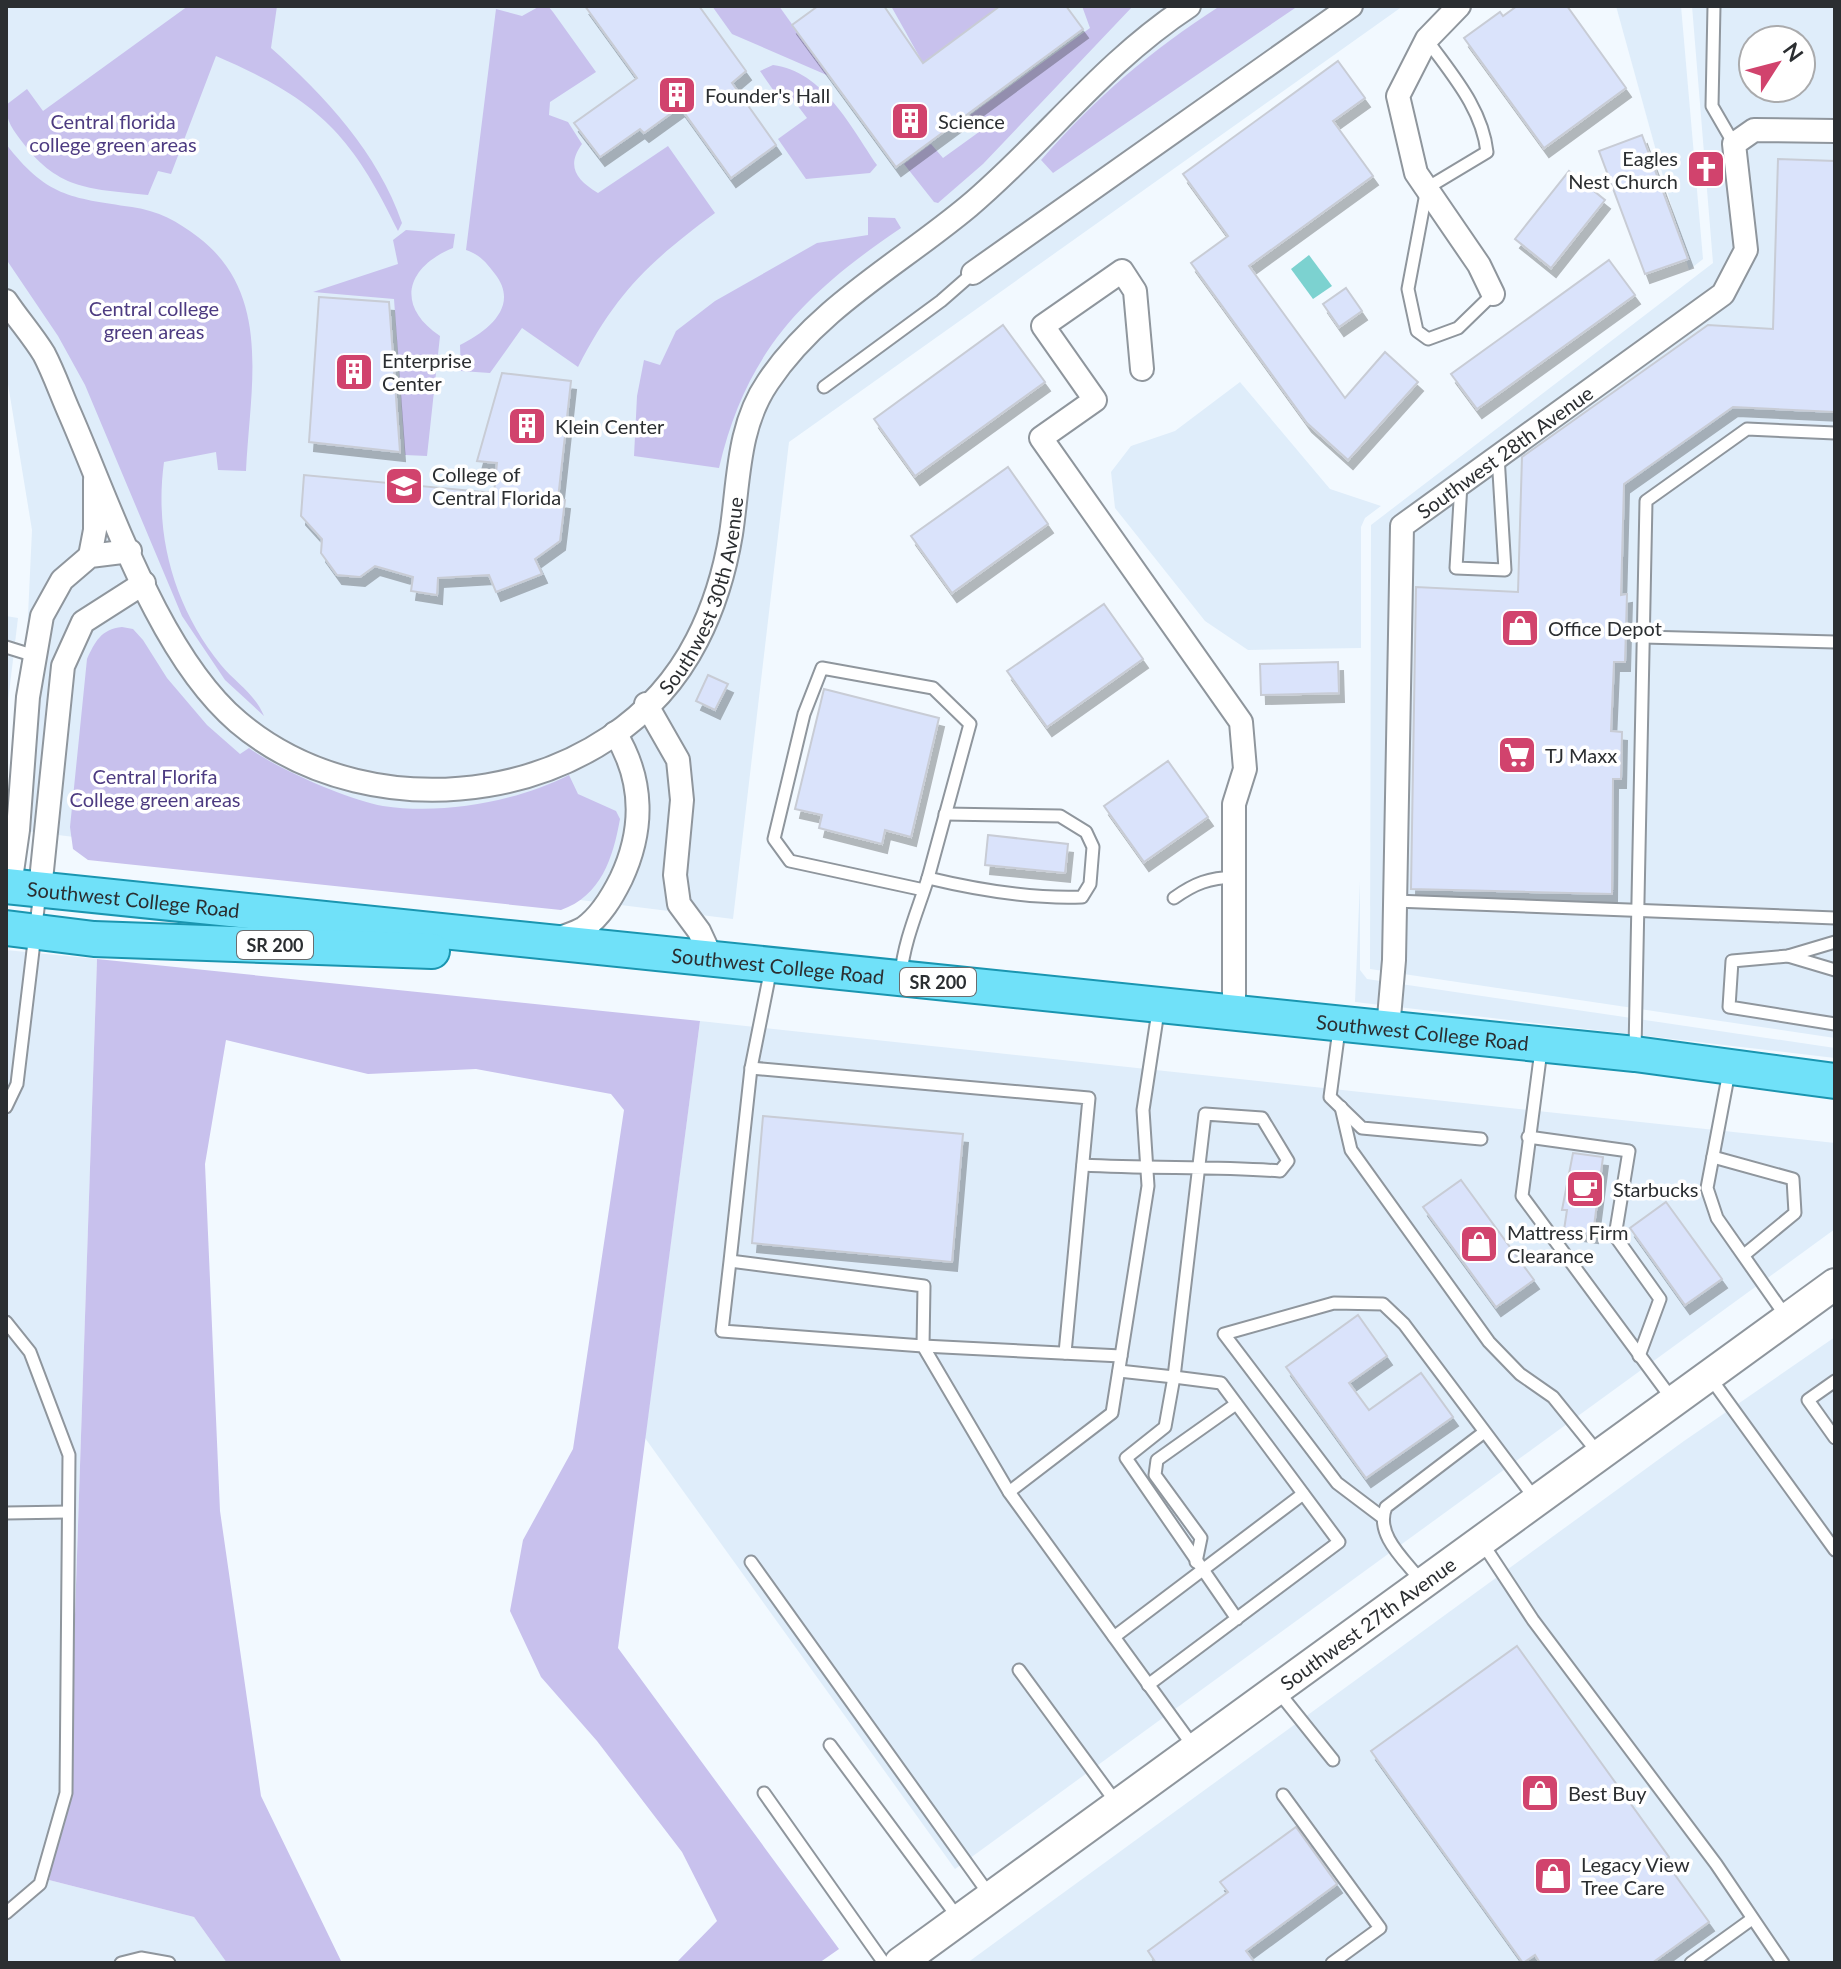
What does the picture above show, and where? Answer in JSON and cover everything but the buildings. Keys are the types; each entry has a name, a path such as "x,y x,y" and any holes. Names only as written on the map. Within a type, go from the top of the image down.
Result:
{"main road":[{"name":"Southwest College Road","path":"15,907 549,942 1635,1054 1835,1081"},
{"name":"Southwest College Road","path":"15,907 94,939 545,955 1728,1077 1835,1103"},
{"name":"Southwest 27th Avenue","path":"900,1963 1835,1284"}],"street":[{"name":"Southwest 30th Avenue","path":"6,301 44,354 144,583 176,645 204,685 238,722 293,757 347,778 423,789 490,787 558,766 615,733 646,704 696,643 719,586 748,418 768,381 819,322 969,206 1115,61 1189,6"},
{"path":"973,273 1351,6"},
{"path":"1459,6 1427,39 1398,96 1416,173 1479,265 1493,294"},
{"path":"1734,144 1754,130 1835,131"},
{"name":"Southwest 28th Avenue","path":"1388,1029 1395,901 1402,526 1723,294 1746,250 1734,144"},
{"path":"1142,369 1135,291 1122,271 1043,326 1095,400 1041,438 1241,722 1245,769 1234,804 1234,1013"},
{"path":"90,556 95,530 95,471"},
{"path":"15,907 35,656 42,616 62,580 90,556 130,551"},
{"path":"15,907 63,666 83,622 144,583"},
{"path":"35,656 63,666"},
{"name":"Southwest 30th Avenue","path":"646,704 678,760 682,800 675,875 679,904 699,931 712,959"},
{"path":"549,942 584,927 604,907 631,858 640,817 629,756 615,733"}],"lane":[{"path":"1714,6 1712,106 1734,144"},
{"path":"1427,39 1469,99 1484,128 1487,152 1427,188 1408,289 1417,331 1428,339 1458,328 1493,294"},
{"path":"824,387 941,301 973,273"},
{"path":"1635,1054 1646,501 1747,429 1835,433"},
{"path":"1461,484 1456,568 1505,570 1498,456"},
{"path":"1643,637 1835,642"},
{"path":"6,647 35,656"},
{"path":"901,978 903,953 926,884 945,814 970,724 933,688 822,668 804,714 774,839 790,861 926,884 1054,898 1082,897 1090,884 1093,847 1086,832 1060,816 945,814"},
{"path":"1174,898 1190,886 1210,878 1235,877"},
{"path":"1395,901 1835,918"},
{"path":"6,1107 17,1084 27,998 15,907"},
{"path":"1835,942 1788,956 1732,961 1729,1007 1835,1024"},
{"path":"1788,956 1835,970"},
{"path":"769,978 751,1068 722,1331 923,1346 1121,1356"},
{"path":"1009,1492 1112,1413 1148,1186 1143,1110 1157,1018"},
{"path":"1338,1037 1330,1097 1362,1128 1481,1139"},
{"path":"1540,1058 1522,1196 1674,1401"},
{"path":"751,1068 1089,1098 1065,1353"},
{"path":"1728,1077 1707,1188 1717,1218 1787,1318"},
{"path":"1341,1107 1351,1150 1489,1342 1520,1374 1559,1403 1600,1455"},
{"path":"1083,1165 1179,1170 1200,1165 1280,1171 1288,1161 1262,1118 1205,1114 1200,1165 1174,1377 1165,1427 1126,1458 1237,1619"},
{"path":"1528,1137 1629,1151 1615,1236 1660,1299 1639,1356"},
{"path":"1713,1157 1793,1179 1795,1213 1744,1255"},
{"path":"730,1261 924,1286 923,1346 1009,1492 1194,1749"},
{"path":"1423,1583 1382,1523 1337,1483 1224,1334 1334,1303 1383,1304 1404,1324 1536,1501"},
{"path":"6,1913 40,1884 66,1793 69,1455 30,1352 9,1330"},
{"path":"1119,1371 1221,1383 1339,1542 1148,1685"},
{"path":"1709,1375 1835,1550"},
{"path":"1835,1381 1808,1400 1835,1438"},
{"path":"1199,1567 1201,1538 1155,1475 1157,1460 1236,1404"},
{"path":"1382,1523 1386,1507 1483,1433"},
{"path":"1114,1637 1199,1567 1303,1494"},
{"path":"6,1513 68,1512"},
{"path":"1481,1541 1533,1620 1642,1763 1783,1963"},
{"path":"751,1562 991,1897"},
{"path":"1019,1670 1118,1805"},
{"path":"1277,1689 1333,1760"},
{"path":"830,1745 959,1920"},
{"path":"764,1793 884,1963"},
{"path":"1283,1795 1380,1928 1332,1963"},
{"path":"1691,1963 1752,1919"},
{"path":"121,1963 141,1958 169,1963"}],"shaded area":[{"name":"College of Central Florida","path":"6,6 1403,6 789,442 733,919 18,830 32,530 6,372"},
{"path":"1616,6 1681,6 1703,259 1689,270"},
{"path":"1692,6 1835,6 1835,1038 1370,969 1371,525 1713,263"},
{"path":"1240,382 1330,489 1381,506 1365,518 1361,527 1361,648 1248,650 1205,621 1115,508 1111,472 1131,446 1175,431"},
{"path":"6,616 18,618 6,718"},
{"path":"1360,881 1360,970 1367,979 1835,1048 1835,1058 1355,1002"},
{"path":"6,950 97,959 70,1764 49,1880 194,1917 227,1963 6,1963"},
{"path":"700,1021 1835,1143 1835,1229 955,1869 645,1438"},
{"path":"1835,1337 1835,1963 967,1963 1684,1441"}],"green space":[{"name":"Central florida college green areas","path":"188,6 277,6 271,48 330,106 364,150 392,197 402,223 398,231 364,168 327,123 280,88 216,56 171,174 158,171 148,195 78,185 50,171 36,159 11,125 6,105 27,89 43,111"},
{"path":"540,6 548,6 596,72 550,102 549,115 568,122 582,144 574,166 579,178 598,193 668,146 715,213 671,247 636,281 606,319 578,367 522,328 490,373 461,371 460,345 490,325 502,307 504,297 502,286 489,266 466,250 496,9 522,16"},
{"path":"712,6 779,6 829,76 732,34"},
{"path":"891,6 994,6 996,9 923,63"},
{"path":"1082,6 1133,6 983,164 938,203 934,202 904,164 931,144 943,158 979,132 969,116 1090,28"},
{"path":"1220,6 1298,6 1053,173 1041,160 1103,95 1170,40"},
{"path":"773,65 791,69 807,78 834,103 877,165 870,173 806,179 778,139 807,118 794,101 785,107 760,71"},
{"name":"Central college green areas","path":"6,144 34,175 61,192 92,201 151,211 183,226 222,260 238,286 252,344 246,471 218,470 216,452 164,462 162,516 171,569 191,619 221,665 250,695 264,716 225,680 182,616 85,385 58,336 6,259"},
{"path":"868,217 895,218 901,228 836,276 784,328 745,390 719,468 634,456 637,396 644,360 660,365 676,331 715,301 817,243 868,235"},
{"path":"406,230 455,234 453,248 425,266 416,276 412,288 416,312 440,336 427,456 405,455 394,299 313,292 398,264 393,240"},
{"name":"Central Florifa College green areas","path":"122,627 133,629 167,678 207,725 240,754 249,748 333,791 383,806 430,809 502,799 569,775 578,794 616,811 620,819 603,874 586,895 561,910 88,860 73,849 70,827 87,659 104,634"},
{"path":"97,959 700,1021 618,1648 839,1949 819,1963 676,1963 717,1921 682,1852 597,1741 541,1677 510,1611 523,1540 573,1449 624,1110 611,1094 476,1069 368,1074 226,1040 205,1164 220,1511 261,1796 342,1963 227,1963 194,1917 49,1880 70,1764"}],"water":[{"path":"1309,255 1332,286 1313,299 1291,269"}],"place":[{"name":"Founder's Hall","path":"677,95"},
{"name":"Science","path":"910,121"},
{"name":"Eagles Nest Church","path":"1706,169"},
{"name":"Enterprise Center","path":"354,372"},
{"name":"Klein Center","path":"527,426"},
{"name":"College of Central Florida","path":"404,486"},
{"name":"Office Depot","path":"1520,628"},
{"name":"TJ Maxx","path":"1517,755"},
{"name":"Starbucks","path":"1585,1189"},
{"name":"Mattress Firm Clearance","path":"1479,1244"},
{"name":"Best Buy","path":"1540,1793"},
{"name":"Legacy View Tree Care","path":"1553,1876"}]}
